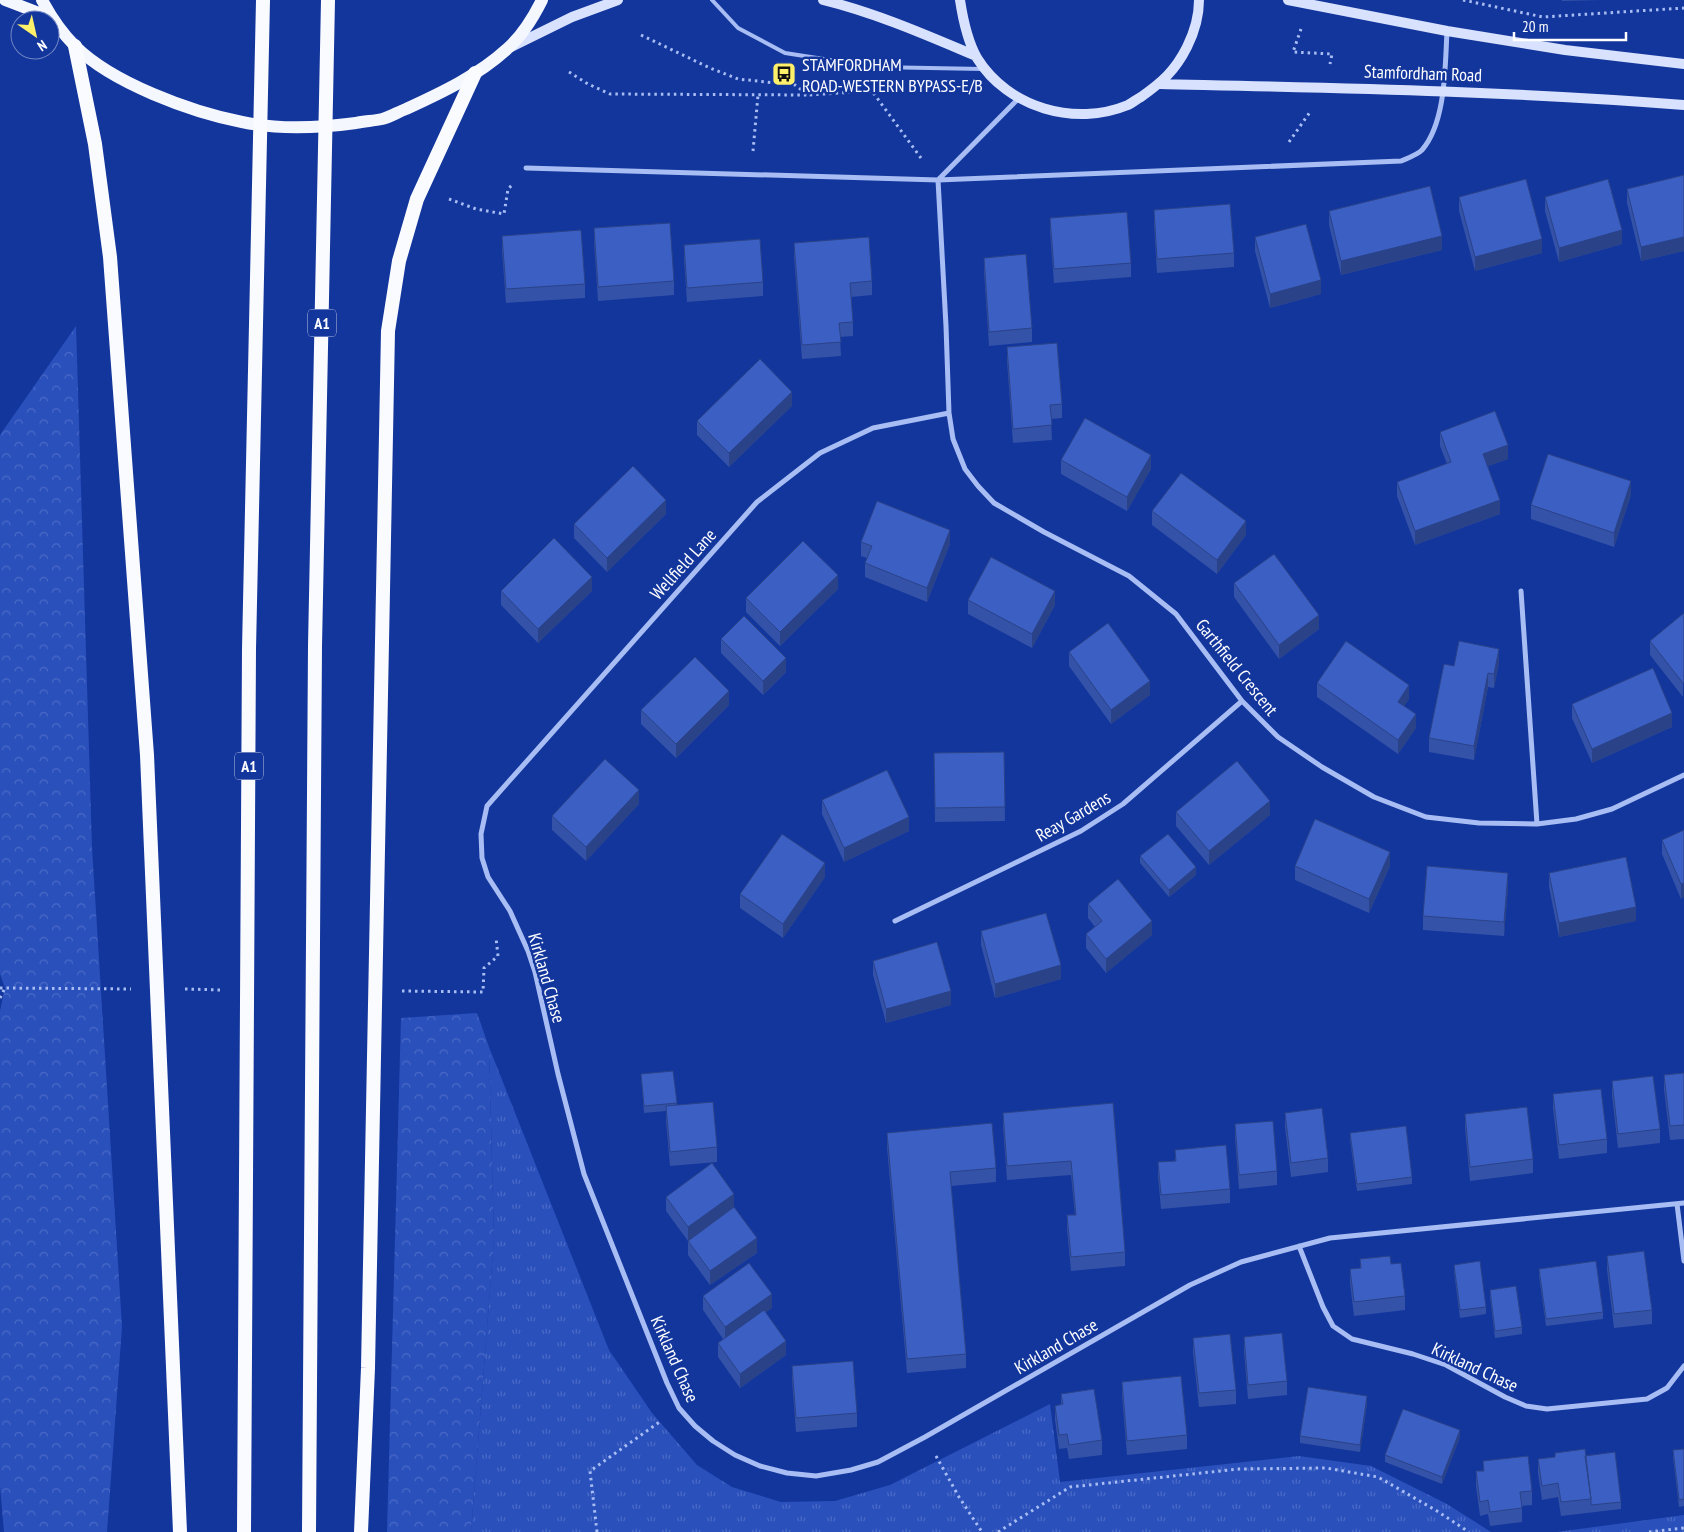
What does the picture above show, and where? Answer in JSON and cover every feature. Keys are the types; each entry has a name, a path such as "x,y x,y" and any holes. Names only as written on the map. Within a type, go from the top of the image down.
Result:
{"highway":[{"name":"A1","path":"244,1532 249,649 263,0"},
{"name":"A1","path":"309,1532 315,646 328,0"},
{"path":"75,46 95,144 110,257 145,735 180,1532"},
{"path":"360,1532 368,1368 388,331 399,261 417,199 475,73"}],"main road":[{"path":"5,0 31,10"},
{"path":"508,49 533,18 542,0"},
{"path":"60,28 75,46 111,74 151,92 192,108 243,122 293,128 383,119 430,98 475,73 508,49 572,17 618,0"},
{"path":"823,0 855,8 899,24 976,56"},
{"path":"960,0 964,27 976,56 985,69 1001,85 1019,98 1054,112 1092,114 1128,105 1160,84 1180,61 1194,33 1199,0"},
{"path":"1288,0 1447,31 1565,50 1684,64"},
{"name":"Stamfordham Road","path":"1160,84 1443,91 1592,98 1684,105"}],"street":[{"path":"526,168 938,180 1401,161 1420,152 1433,134 1443,91 1447,31"},
{"path":"938,180 1019,98"},
{"name":"Garthfield Crescent","path":"938,180 949,413 953,439 965,469 994,503 1044,532 1128,576 1176,614 1242,702 1278,737 1322,767 1374,797 1426,817 1479,823 1538,824 1576,819 1612,809 1684,775"},
{"name":"Wellfield Lane","path":"486,806 757,502 820,453 873,428 949,413"},
{"path":"1521,591 1538,824"},
{"name":"Reay Gardens","path":"895,921 1081,831 1123,804 1242,702"},
{"name":"Kirkland Chase","path":"486,806 481,834 482,858 488,877 510,911 528,951 535,972 560,1084 584,1174 667,1383 679,1408 695,1426 735,1455 760,1466 787,1473 816,1476 851,1470 878,1462 1190,1285 1241,1262 1330,1238 1684,1203"},
{"path":"1677,1204 1684,1261"},
{"name":"Kirkland Chase","path":"1299,1246 1323,1307 1333,1326 1352,1339 1413,1354 1446,1365 1526,1406 1547,1409 1646,1398 1667,1388 1684,1366"}],"lane":[{"path":"712,0 738,28 785,53 874,67 985,69"}],"path":[{"path":"1463,0 1543,17 1684,8"},
{"path":"641,35 710,68 738,79 796,85 808,95"},
{"path":"570,72 588,84 610,94 808,95 872,91 938,180"},
{"path":"751,174 758,95"},
{"path":"449,199 476,209 504,214 508,190 526,168"},
{"path":"0,988 4,988 0,998"},
{"path":"597,1532 590,1471 679,1408"},
{"path":"925,1437 959,1497 982,1532"},
{"path":"998,1532 1070,1487 1239,1470 1326,1468 1378,1477 1437,1510 1469,1532"},
{"path":"1649,1532 1684,1528"}],"green space":[{"path":"76,326 92,848 122,1327 107,1532 4,1532 0,1486 0,1011 5,988 0,974 0,435"},
{"path":"477,1013 489,1047 494,1239 471,1532 387,1532 401,1018"},
{"path":"489,1047 609,1350 652,1413 697,1465 732,1487 781,1502 835,1501 890,1485 1050,1404 1060,1482 1299,1456 1371,1466 1447,1504 1491,1532 471,1532 494,1239"},
{"path":"1684,1515 1684,1532 1557,1532"}],"building":[{"path":"1684,175 1684,237 1641,247 1627,189"},
{"path":"1526,179 1542,239 1475,257 1459,197"},
{"path":"1608,179 1622,230 1559,248 1545,197"},
{"path":"1430,186 1442,236 1341,261 1329,211"},
{"path":"1230,204 1234,253 1157,259 1154,210"},
{"path":"1127,212 1131,263 1054,269 1050,218"},
{"path":"670,223 674,281 598,287 594,228"},
{"path":"1306,224 1321,280 1270,294 1255,237"},
{"path":"581,230 585,284 506,289 502,236"},
{"path":"869,237 872,281 850,283 853,322 839,323 841,342 802,345 794,243"},
{"path":"760,239 763,282 687,288 684,245"},
{"path":"1026,254 1032,328 989,332 984,258"},
{"path":"1057,343 1062,404 1050,405 1052,425 1013,429 1007,347"},
{"path":"760,359 792,392 729,453 697,421"},
{"path":"1495,411 1508,445 1483,454 1500,500 1415,531 1397,482 1451,462 1440,432"},
{"path":"1085,418 1151,455 1127,497 1061,460"},
{"path":"1548,454 1631,481 1614,533 1531,505"},
{"path":"633,466 666,500 607,558 574,524"},
{"path":"1181,473 1246,521 1217,560 1152,511"},
{"path":"877,501 950,530 927,588 865,563 872,546 861,542"},
{"path":"554,538 592,577 538,629 501,591"},
{"path":"803,541 838,575 780,632 746,598"},
{"path":"1274,554 1319,615 1279,645 1234,583"},
{"path":"991,557 1055,591 1032,634 968,600"},
{"path":"1684,613 1684,683 1683,683 1650,641"},
{"path":"744,616 786,658 763,681 721,639"},
{"path":"1108,623 1150,681 1111,710 1069,652"},
{"path":"1346,641 1409,685 1398,702 1416,714 1398,740 1317,683"},
{"path":"1459,641 1499,649 1494,674 1488,673 1474,746 1429,738 1444,664 1454,666"},
{"path":"695,657 729,691 676,744 641,710"},
{"path":"1653,668 1672,713 1592,749 1572,704"},
{"path":"1004,752 1005,807 935,808 934,753"},
{"path":"605,759 639,790 586,847 552,816"},
{"path":"1237,761 1270,801 1209,851 1176,812"},
{"path":"887,770 909,817 844,848 822,800"},
{"path":"1315,819 1390,852 1369,899 1295,866"},
{"path":"1684,830 1684,883 1681,884 1662,840"},
{"path":"782,834 825,863 783,924 740,894"},
{"path":"1168,834 1196,867 1169,890 1140,856"},
{"path":"1626,857 1636,907 1559,923 1549,873"},
{"path":"1427,866 1508,873 1504,922 1423,916"},
{"path":"1118,879 1152,921 1106,959 1086,934 1102,921 1088,904"},
{"path":"1046,913 1061,965 995,984 981,931"},
{"path":"937,942 951,991 886,1009 873,961"},
{"path":"673,1071 677,1103 644,1106 641,1074"},
{"path":"1684,1073 1684,1125 1670,1126 1664,1075"},
{"path":"1653,1076 1660,1129 1618,1134 1612,1081"},
{"path":"1601,1089 1607,1139 1559,1145 1553,1094"},
{"path":"713,1102 717,1147 670,1152 666,1106"},
{"path":"1113,1103 1125,1252 1071,1257 1067,1215 1076,1215 1071,1161 1007,1166 1003,1113"},
{"path":"1527,1107 1533,1159 1470,1167 1465,1114"},
{"path":"1322,1108 1328,1158 1291,1163 1285,1113"},
{"path":"1273,1121 1277,1171 1239,1175 1235,1124"},
{"path":"992,1123 996,1168 950,1172 966,1354 907,1359 887,1133"},
{"path":"1406,1126 1412,1177 1357,1184 1350,1133"},
{"path":"1226,1145 1230,1189 1161,1195 1158,1162 1176,1161 1175,1150"},
{"path":"712,1163 734,1194 688,1227 666,1197"},
{"path":"734,1207 757,1238 710,1271 688,1241"},
{"path":"1644,1251 1652,1310 1614,1314 1607,1256"},
{"path":"1390,1256 1391,1264 1401,1263 1405,1296 1354,1302 1350,1269 1361,1268 1360,1259"},
{"path":"1480,1261 1486,1307 1460,1310 1454,1265"},
{"path":"1596,1261 1603,1312 1546,1319 1539,1269"},
{"path":"749,1263 772,1294 725,1327 703,1296"},
{"path":"1516,1286 1522,1327 1495,1331 1490,1290"},
{"path":"764,1310 786,1341 740,1374 718,1343"},
{"path":"1282,1333 1287,1381 1248,1385 1244,1337"},
{"path":"1230,1334 1236,1390 1199,1393 1193,1338"},
{"path":"853,1361 857,1413 796,1418 792,1366"},
{"path":"1181,1376 1187,1435 1127,1441 1122,1382"},
{"path":"1308,1387 1367,1396 1360,1445 1300,1436"},
{"path":"1094,1389 1102,1440 1069,1445 1067,1434 1059,1435 1055,1406 1063,1404 1061,1394"},
{"path":"1403,1409 1460,1430 1442,1477 1385,1455"},
{"path":"1585,1449 1591,1499 1561,1502 1558,1483 1542,1486 1538,1459 1555,1457 1555,1453"},
{"path":"1684,1449 1684,1499 1679,1500 1673,1450"},
{"path":"1615,1452 1621,1502 1591,1505 1585,1456"},
{"path":"1528,1456 1532,1491 1520,1492 1522,1508 1490,1512 1488,1500 1480,1502 1476,1471 1484,1471 1483,1461"}],"place":[{"name":"STAMFORDHAM ROAD-WESTERN BYPASS-E/B","path":"784,74"}]}
